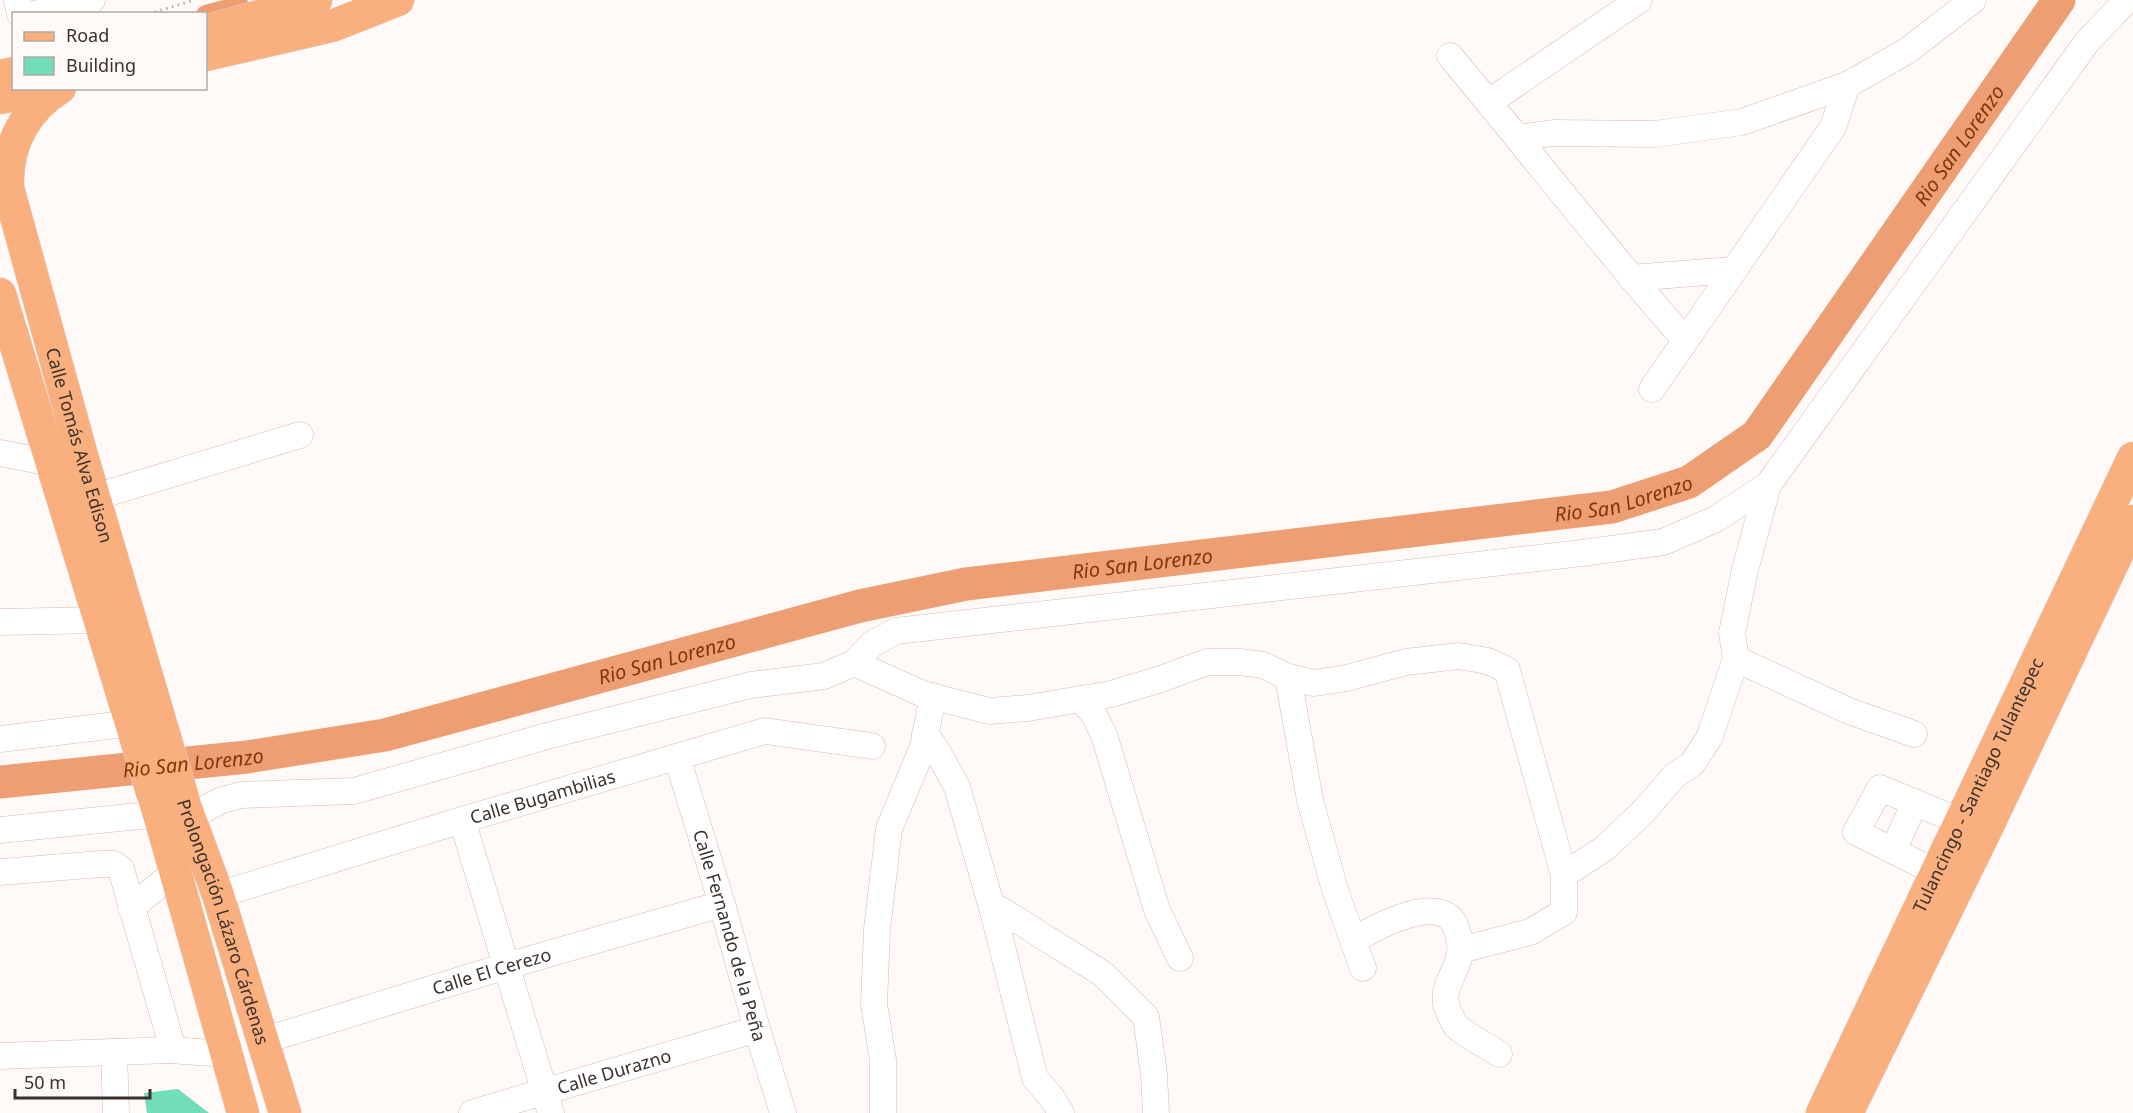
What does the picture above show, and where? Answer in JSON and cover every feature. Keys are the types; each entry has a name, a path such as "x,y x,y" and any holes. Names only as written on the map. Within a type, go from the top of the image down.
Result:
{"main road":[{"path":"207,31 316,0"},
{"path":"207,56 332,27 398,0"},
{"path":"0,98 41,90"},
{"name":"Calle Tomás Alva Edison","path":"58,90 40,104 21,128 4,173 95,497 144,732"},
{"name":"Calle Tomás Alva Edison","path":"2,308 100,620 144,732"},
{"name":"Tulancingo - Santiago Tulantepec","path":"1973,826 2133,458"},
{"name":"Tulancingo - Santiago Tulantepec","path":"1822,1113 2133,521"},
{"name":"Prolongación Lázaro Cárdenas","path":"144,732 172,811 218,895 285,1113"},
{"name":"Prolongación Lázaro Cárdenas","path":"172,811 178,881 243,1113"},
{"name":"Tulancingo - Santiago Tulantepec","path":"1847,1113 1947,878"}],"street":[{"path":"43,12 92,0"},
{"path":"1489,102 1639,0"},
{"path":"1519,138 1553,133 1655,134 1742,122 1847,85 1907,51 1973,0"},
{"path":"0,830 172,811 242,795 354,791 547,736 751,685 824,676 854,663 872,644 897,631 1663,542 1716,519 1767,485 2087,42 2127,0"},
{"path":"1450,56 1519,138 1631,279 1685,340"},
{"path":"1652,389 1833,127 1847,85"},
{"path":"1631,279 1733,270"},
{"path":"95,497 300,435"},
{"path":"0,453 52,463 83,459"},
{"path":"1564,875 1605,848 1644,811 1675,775 1692,764 1709,738 1736,659 1732,633 1745,570 1767,485"},
{"path":"0,622 100,620"},
{"path":"854,663 922,694 989,711 1028,708 1111,694 1207,662 1263,665 1288,677 1314,683 1347,678 1406,662 1459,656 1488,661 1507,670 1564,875 1564,912 1530,932 1461,950"},
{"path":"1736,659 1849,711 1914,735"},
{"path":"1288,677 1310,800 1335,890 1363,968"},
{"path":"883,1113 883,1060 874,1005 877,929 889,829 923,747 933,696"},
{"path":"1081,699 1093,713 1104,735 1157,910 1180,958"},
{"name":"Calle Bugambilias","path":"218,895 765,731 872,746"},
{"path":"0,739 144,732"},
{"path":"926,734 957,787 993,911 1035,1078 1061,1113"},
{"name":"Calle Fernando de la Peña","path":"676,757 783,1113"},
{"path":"1947,878 1856,832 1880,788 1973,826"},
{"path":"1893,851 1915,802"},
{"path":"462,820 548,1103"},
{"path":"0,872 114,864 121,869 170,1045"},
{"path":"134,916 178,881"},
{"name":"Calle El Cerezo","path":"262,1041 506,966 722,904"},
{"path":"993,911 1001,910 1103,974 1146,1017 1154,1074 1156,1113"},
{"path":"1354,940 1380,924 1413,914 1439,911 1451,916 1457,928 1461,950 1457,966 1446,986 1447,1007 1456,1026 1499,1054"},
{"name":"Calle Durazno","path":"472,1113 548,1103 757,1029"},
{"path":"0,1056 114,1052 170,1045 225,1048"},
{"path":"114,1052 116,1113"}],"path":[{"path":"155,12 194,0"}],"building":[{"path":"178,1089 209,1113 147,1113 144,1093"}],"waterway":[{"name":"Rio San Lorenzo","path":"0,782 247,757 385,735 860,606 966,584 1612,507 1689,482 1757,435 2059,0"},
{"path":"207,15 239,6"}]}
